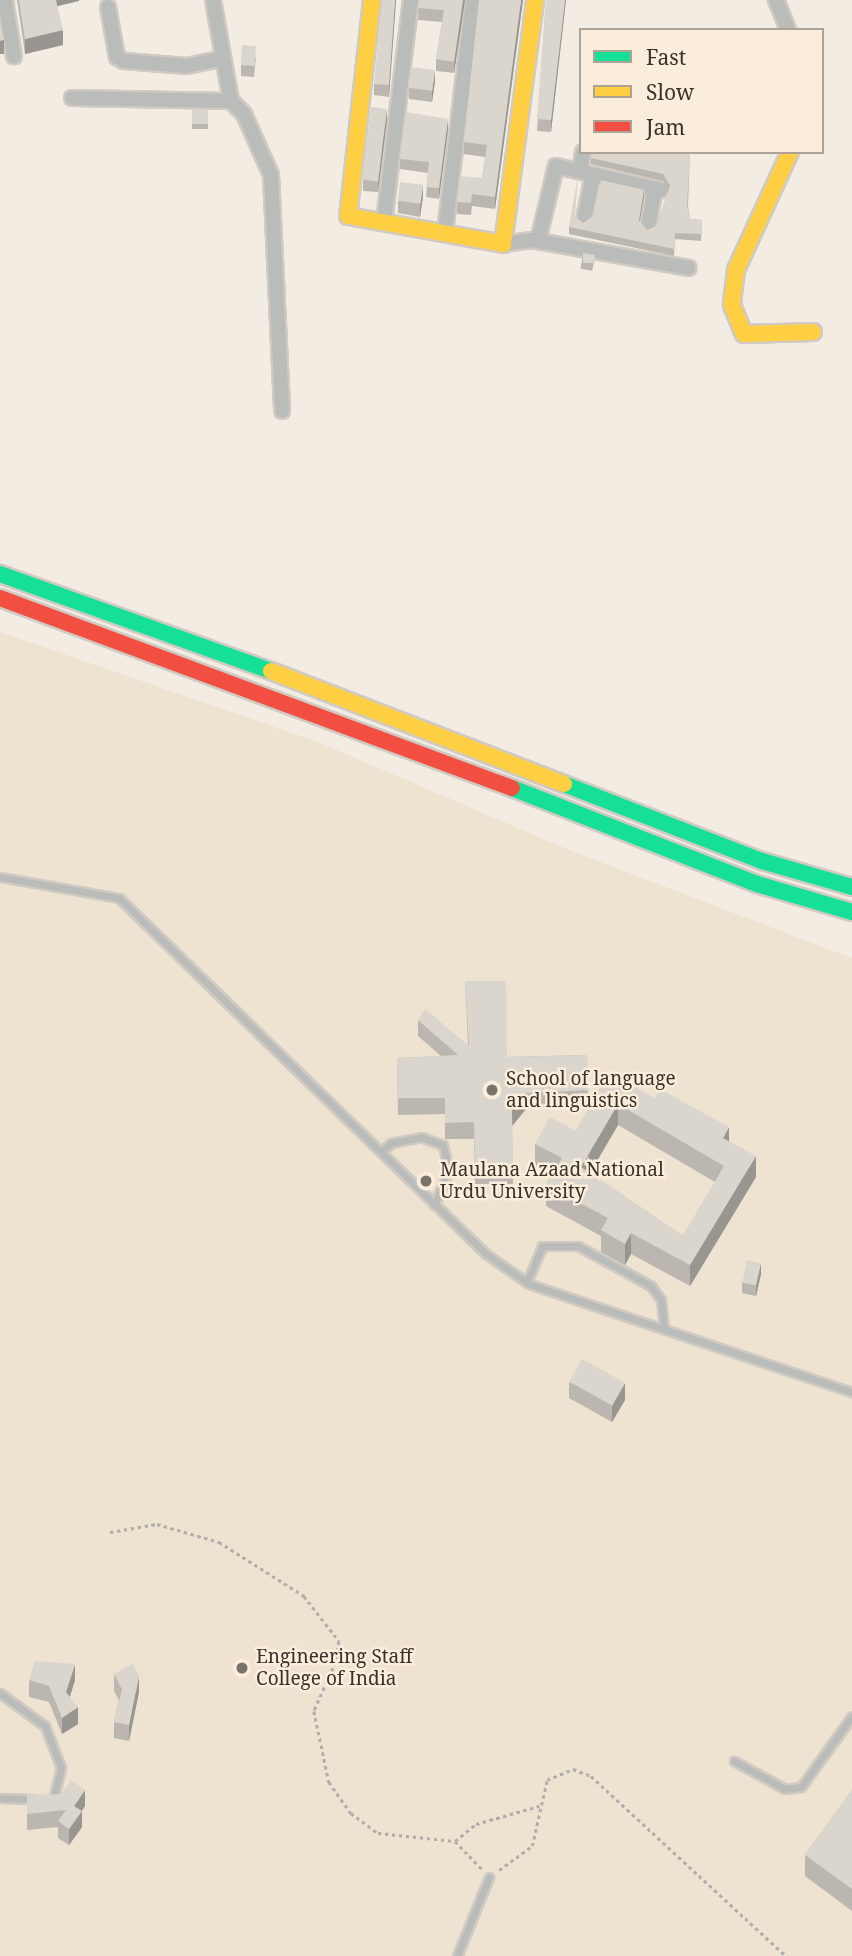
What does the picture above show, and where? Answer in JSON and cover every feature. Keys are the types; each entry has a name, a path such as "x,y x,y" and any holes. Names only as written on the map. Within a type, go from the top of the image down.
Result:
{"street":[{"path":"5,0 5,27 14,56"},
{"path":"213,0 220,59 231,101 244,114 271,175 282,411"},
{"path":"372,0 348,216 503,244 538,241 689,268"},
{"path":"384,222 411,0"},
{"path":"445,232 473,0"},
{"path":"503,244 535,0"},
{"path":"776,0 787,28"},
{"path":"108,7 117,57 124,61 187,66 220,59"},
{"path":"72,98 231,101"},
{"path":"583,154 586,173 584,220"},
{"path":"789,154 736,270 732,305 744,334 813,332"},
{"path":"538,241 551,170 586,173 658,190 648,227"},
{"path":"0,574 342,697 762,861 852,887"},
{"path":"0,598 267,692 757,884 852,912"}],"lane":[{"path":"0,877 119,898 434,1205 527,1282 852,1392"},
{"path":"381,1153 391,1143 421,1137 443,1145 449,1170 434,1205"},
{"path":"527,1282 542,1246 578,1246 651,1286 661,1300 664,1329"},
{"path":"0,1693 45,1726 61,1783 58,1799 0,1798"},
{"path":"734,1761 785,1789 801,1787 852,1716"},
{"path":"457,1956 489,1877"}],"path":[{"path":"110,1532 157,1524 219,1542 304,1596 339,1641 337,1662 314,1711 329,1782 351,1814 378,1833 455,1841 489,1877 532,1846 539,1806 556,1772 573,1769 591,1776 786,1956"},
{"path":"455,1841 476,1824 539,1806"}],"shaded area":[{"name":"Maulana Azaad National Urdu University","path":"0,632 318,742 574,852 852,958 852,1956 0,1956"}],"building":[{"path":"19,0 56,0 63,30 25,39"},
{"path":"382,0 395,0 389,85 374,84"},
{"path":"419,0 463,0 454,62 436,59 444,10 418,8"},
{"path":"479,0 521,0 495,197 472,194 471,203 457,202 460,176 482,178 487,145 464,142"},
{"path":"546,0 565,0 551,120 537,119"},
{"path":"0,24 4,40 0,41"},
{"path":"242,45 256,46 255,66 241,65"},
{"path":"411,67 435,70 432,91 408,88"},
{"path":"371,107 387,109 378,181 362,179"},
{"path":"192,110 208,110 208,124 192,124"},
{"path":"406,112 448,119 439,188 426,187 429,162 400,159"},
{"path":"592,154 690,154 687,205 690,219 702,220 701,234 675,233 674,249 569,227 578,175 575,216 583,223 593,216 601,180 644,190 639,220 647,230 656,226 670,186 663,174 591,158"},
{"path":"400,182 423,185 421,204 398,201"},
{"path":"583,253 595,255 595,263 583,263"},
{"name":"School of language and linguistics","path":"465,981 506,981 507,1057 587,1055 588,1090 526,1093 512,1110 513,1168 475,1168 474,1122 445,1123 445,1098 398,1098 397,1058 458,1055 418,1020 425,1009 469,1046"},
{"path":"609,1073 655,1098 660,1089 729,1127 723,1138 756,1156 690,1265 631,1233 625,1244 601,1230 608,1218 546,1185 562,1158 535,1144 550,1117 576,1131","holes":["618,1104 724,1166 683,1236 581,1167"]},
{"path":"747,1260 761,1263 756,1285 742,1282"},
{"path":"582,1359 625,1383 612,1405 569,1382"},
{"path":"35,1661 75,1664 66,1692 78,1707 62,1718 49,1686 29,1680"},
{"path":"133,1664 139,1676 129,1725 114,1722 122,1689 114,1674"},
{"path":"71,1780 85,1790 74,1806 82,1811 69,1829 58,1821 66,1810 27,1814 27,1795 61,1794"},
{"path":"852,1790 852,1889 805,1855"}],"traffic: fast":[{"path":"0,574 271,671"},
{"path":"564,784 762,861 852,887"},
{"path":"512,788 757,884 852,912"}],"traffic: slow":[{"path":"372,0 348,216 503,244 535,0"},
{"path":"789,154 736,270 732,305 744,334 813,332"},
{"path":"271,671 564,784"}],"traffic: jam":[{"path":"0,598 512,788"}],"place":[{"name":"School of language and linguistics","path":"492,1090"},
{"name":"Maulana Azaad National Urdu University","path":"426,1181"},
{"name":"Engineering Staff College of India","path":"242,1668"}]}
